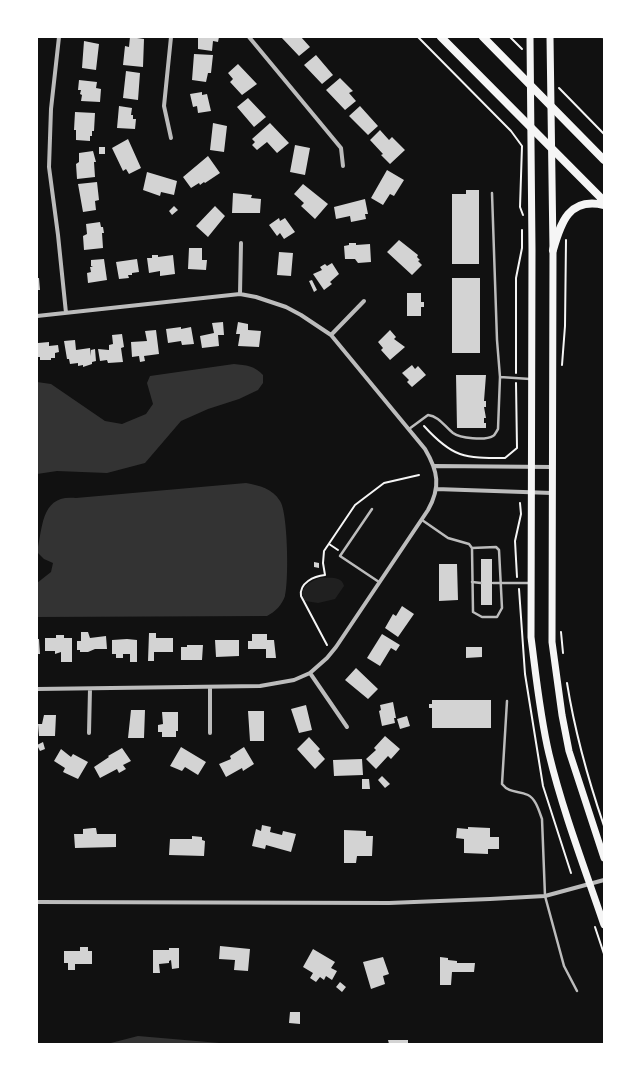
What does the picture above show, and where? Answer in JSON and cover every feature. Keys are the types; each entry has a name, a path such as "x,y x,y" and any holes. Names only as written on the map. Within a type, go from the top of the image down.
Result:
{"main road":[{"path":"441,37 604,201"},
{"path":"483,37 604,160"},
{"path":"530,37 532,379 530,583 531,637 536,682 556,779 604,925"},
{"path":"550,37 550,147 553,250 551,602 556,679 570,751 604,858"},
{"path":"553,250 559,228 571,210 584,204 595,203 604,205"}],"street":[{"path":"58,37 51,109 49,167 66,313"},
{"path":"171,37 164,90 164,106 171,138"},
{"path":"249,37 341,148 343,166"},
{"path":"240,294 241,243"},
{"path":"37,316 240,294 256,297 286,307 331,335 409,429 425,449 435,466 436,489 433,501 422,520 336,647 310,673 294,680 260,686 210,688 37,689"},
{"path":"331,335 364,301"},
{"path":"435,466 552,467"},
{"path":"436,489 552,493"},
{"path":"310,673 347,727"},
{"path":"210,688 210,733"},
{"path":"89,733 90,689"},
{"path":"37,902 389,903 545,896 604,880"}],"lane":[{"path":"409,429 428,415 431,415 438,419 453,433 464,438 489,438 494,435 498,429 500,377 497,340 492,193"},
{"path":"500,377 532,379"},
{"path":"372,509 340,556 380,582"},
{"path":"422,520 448,538 469,544 472,548 473,612 482,617 497,617 502,608 499,550 496,548 472,548"},
{"path":"472,582 481,582"},
{"path":"493,583 530,583"},
{"path":"507,700 502,784 512,792 528,794 538,808 542,819 545,896 564,966 577,991"}],"path":[{"path":"418,37 511,130 522,146"},
{"path":"561,368 565,326 566,234"},
{"path":"327,645 301,596 301,592 306,583 318,576 325,575 323,562 324,551 357,502 384,483 419,475"},
{"path":"329,544 342,552"},
{"path":"561,626 563,659"},
{"path":"567,680 572,716 586,772 604,826"}],"shaded area":[{"path":"234,364 250,366 263,375 263,383 258,390 239,399 208,409 181,421 145,463 107,473 57,471 37,474 37,382 51,384 105,421 122,424 146,414 153,404 147,383 150,376"},
{"path":"246,483 261,487 273,493 280,501 285,519 287,577 285,596 278,608 267,616 37,617 37,583 51,572 53,563 44,559 37,552 43,522 50,506 56,501 65,498"},
{"path":"319,578 337,579 343,582 344,586 335,599 318,603 305,601 302,594 304,588"},
{"path":"138,1036 231,1044 107,1044"}],"building":[{"path":"130,37 144,39 143,67 123,65 125,46 129,47"},
{"path":"198,37 219,37 218,42 213,41 212,51 198,49"},
{"path":"281,37 301,37 310,47 299,56"},
{"path":"84,41 99,44 96,70 82,68"},
{"path":"194,54 213,55 211,73 208,73 206,82 192,80"},
{"path":"316,55 333,75 322,84 304,65"},
{"path":"238,64 257,84 242,95 230,82 233,79 228,73"},
{"path":"126,71 140,73 138,100 123,98"},
{"path":"340,78 353,91 349,93 356,101 345,110 326,90"},
{"path":"79,80 97,82 96,88 101,89 100,102 81,101 81,90 78,90"},
{"path":"202,92 202,95 207,94 211,111 198,113 197,106 193,107 190,94"},
{"path":"248,98 266,117 254,127 237,107"},
{"path":"119,106 132,108 131,115 133,115 133,119 136,119 135,129 117,128"},
{"path":"360,106 378,126 368,135 349,116"},
{"path":"75,112 95,113 94,131 92,131 92,136 90,136 90,141 76,140 76,130 74,130"},
{"path":"213,123 227,126 224,152 210,150"},
{"path":"270,123 289,143 277,153 267,142 257,150 252,145 255,142 252,139"},
{"path":"380,130 389,140 392,137 405,150 390,164 370,140"},
{"path":"128,139 141,168 129,174 126,169 123,171 112,148"},
{"path":"295,145 310,148 305,175 290,172"},
{"path":"99,147 105,147 105,154 99,154"},
{"path":"93,151 96,162 94,162 95,177 77,179 76,164 79,162 79,153"},
{"path":"208,156 220,173 205,183 204,182 200,185 199,183 191,188 183,177"},
{"path":"387,170 404,180 394,196 390,194 383,205 371,198"},
{"path":"147,172 177,181 174,195 161,192 160,196 143,190"},
{"path":"97,182 99,200 95,201 96,210 83,212 78,184"},
{"path":"303,184 328,204 315,219 301,206 304,203 294,194"},
{"path":"466,190 479,190 479,264 452,264 452,194 466,194"},
{"path":"233,193 252,195 251,198 261,199 260,213 232,213"},
{"path":"365,199 368,214 365,214 366,219 351,222 350,216 336,219 334,207"},
{"path":"174,206 178,210 172,215 169,211"},
{"path":"215,206 225,216 208,237 196,226"},
{"path":"279,218 280,221 285,218 295,232 284,239 280,233 277,236 269,225"},
{"path":"100,222 104,233 102,233 103,248 84,250 83,236 87,234 86,224"},
{"path":"399,240 418,255 417,257 420,260 418,261 422,265 412,275 387,252"},
{"path":"349,243 356,243 356,245 370,244 371,262 358,263 355,259 345,259 344,246 349,245"},
{"path":"189,248 202,248 202,260 207,260 206,270 188,269"},
{"path":"279,252 293,253 291,276 277,275"},
{"path":"152,255 158,255 158,257 173,255 175,274 160,276 160,271 149,273 147,258 152,258"},
{"path":"104,259 107,280 88,283 87,273 91,272 90,267 93,267 91,266 91,260"},
{"path":"137,259 139,272 128,275 129,278 119,279 116,262"},
{"path":"332,263 339,274 330,282 332,284 324,290 313,274 322,270 320,267 325,264 327,266"},
{"path":"37,278 39,278 40,290 37,290"},
{"path":"452,278 480,278 480,353 452,353"},
{"path":"312,280 317,290 314,292 309,281"},
{"path":"407,293 421,293 421,302 424,302 424,307 421,307 421,316 407,316"},
{"path":"223,322 224,335 218,335 219,346 202,348 200,336 214,333 212,323"},
{"path":"238,322 248,324 248,330 261,331 259,347 238,346 240,334 236,334"},
{"path":"181,327 181,329 191,327 194,344 182,345 181,341 168,343 166,329"},
{"path":"156,330 159,354 144,356 145,361 140,362 139,356 132,357 131,342 147,341 145,331"},
{"path":"390,330 396,337 394,339 405,347 390,360 381,350 383,348 378,342"},
{"path":"122,334 124,347 121,348 123,362 108,363 107,360 100,361 98,349 109,350 109,345 113,344 112,335"},
{"path":"75,340 76,350 90,348 91,356 91,350 95,349 96,361 83,367 83,365 78,366 78,363 70,364 69,359 67,359 64,341"},
{"path":"49,342 49,346 58,345 59,352 55,353 55,358 51,358 51,360 40,360 40,357 37,357 38,343"},
{"path":"412,365 415,369 418,366 426,375 412,387 407,382 409,380 402,373"},
{"path":"456,375 486,375 484,401 486,401 486,407 484,407 486,418 484,418 484,423 486,423 486,428 457,428"},
{"path":"481,559 492,559 492,605 481,605"},
{"path":"314,562 319,563 319,568 314,567"},
{"path":"439,564 457,564 458,600 439,601"},
{"path":"402,606 414,614 398,637 385,628 393,614 396,616"},
{"path":"81,632 88,632 90,638 106,636 107,649 95,649 88,652 80,652 80,650 77,650 77,641 81,641"},
{"path":"149,633 156,633 156,638 173,638 173,652 154,652 154,661 148,661"},
{"path":"252,634 267,634 267,640 274,640 276,658 266,658 266,649 248,649 248,641 252,641"},
{"path":"382,634 400,645 396,651 391,648 380,666 367,658"},
{"path":"56,635 64,635 64,638 72,638 72,662 61,662 61,652 55,654 55,651 45,651 45,638 56,638"},
{"path":"37,639 39,639 40,654 37,654"},
{"path":"112,640 137,640 137,662 130,662 130,654 123,654 123,658 116,658 116,654 112,654"},
{"path":"215,640 239,640 239,656 216,657"},
{"path":"187,645 203,645 202,660 181,660 181,647 187,647"},
{"path":"466,647 482,647 482,657 466,658"},
{"path":"356,668 378,689 368,699 345,680"},
{"path":"432,700 491,700 491,728 432,728 432,708 429,708 429,704 432,704"},
{"path":"393,702 396,718 394,718 395,723 382,726 379,711 381,710 380,705"},
{"path":"306,705 312,730 299,733 291,709"},
{"path":"131,710 145,710 144,738 128,738"},
{"path":"248,711 264,711 264,741 250,741"},
{"path":"162,712 178,712 178,731 176,731 176,737 162,737 162,732 158,732 158,725 163,724"},
{"path":"44,715 56,715 55,736 39,736 38,724 42,724"},
{"path":"407,716 410,726 400,729 397,719"},
{"path":"385,736 400,749 391,759 388,756 376,769 366,759 376,750 374,748"},
{"path":"309,737 320,749 318,751 325,759 315,769 297,749"},
{"path":"43,742 45,749 40,751 37,745"},
{"path":"181,747 206,762 198,775 185,767 182,771 170,766"},
{"path":"244,747 254,764 243,771 242,768 226,777 219,764 231,759 230,756"},
{"path":"122,748 131,761 123,765 126,769 119,773 117,769 100,778 94,767 109,757 108,756"},
{"path":"61,749 71,757 73,754 88,762 78,779 63,772 65,768 54,761"},
{"path":"362,759 363,775 334,776 333,760"},
{"path":"382,776 390,784 385,788 378,780"},
{"path":"362,779 369,779 370,789 362,789"},
{"path":"262,825 271,827 270,832 282,835 283,831 296,834 291,852 266,845 265,849 252,846 256,829 261,831"},
{"path":"468,827 490,828 490,837 499,837 499,849 488,849 488,854 464,853 464,839 456,838 457,828 468,829"},
{"path":"96,828 97,834 116,834 116,847 75,848 74,834 83,834 83,829"},
{"path":"344,830 366,831 366,836 373,836 372,856 357,856 356,863 344,863"},
{"path":"192,836 202,837 202,840 205,841 204,856 169,855 170,839 192,839"},
{"path":"220,946 250,949 248,971 234,970 235,960 219,959"},
{"path":"80,947 88,947 88,951 92,951 92,964 75,964 75,970 68,970 68,963 64,963 64,951 80,951"},
{"path":"169,948 179,948 179,968 172,969 171,960 169,963 159,964 160,973 153,973 153,950 169,950"},
{"path":"313,949 335,962 331,968 337,971 332,980 326,976 324,980 320,977 316,982 310,978 313,973 303,967"},
{"path":"383,957 389,974 383,976 385,984 371,989 363,962"},
{"path":"440,957 457,961 457,963 475,963 474,972 452,972 451,985 440,985"},
{"path":"340,982 346,987 342,992 336,987"},
{"path":"290,1012 300,1012 300,1024 289,1023"},
{"path":"388,1040 408,1040 408,1044 389,1044"}]}
